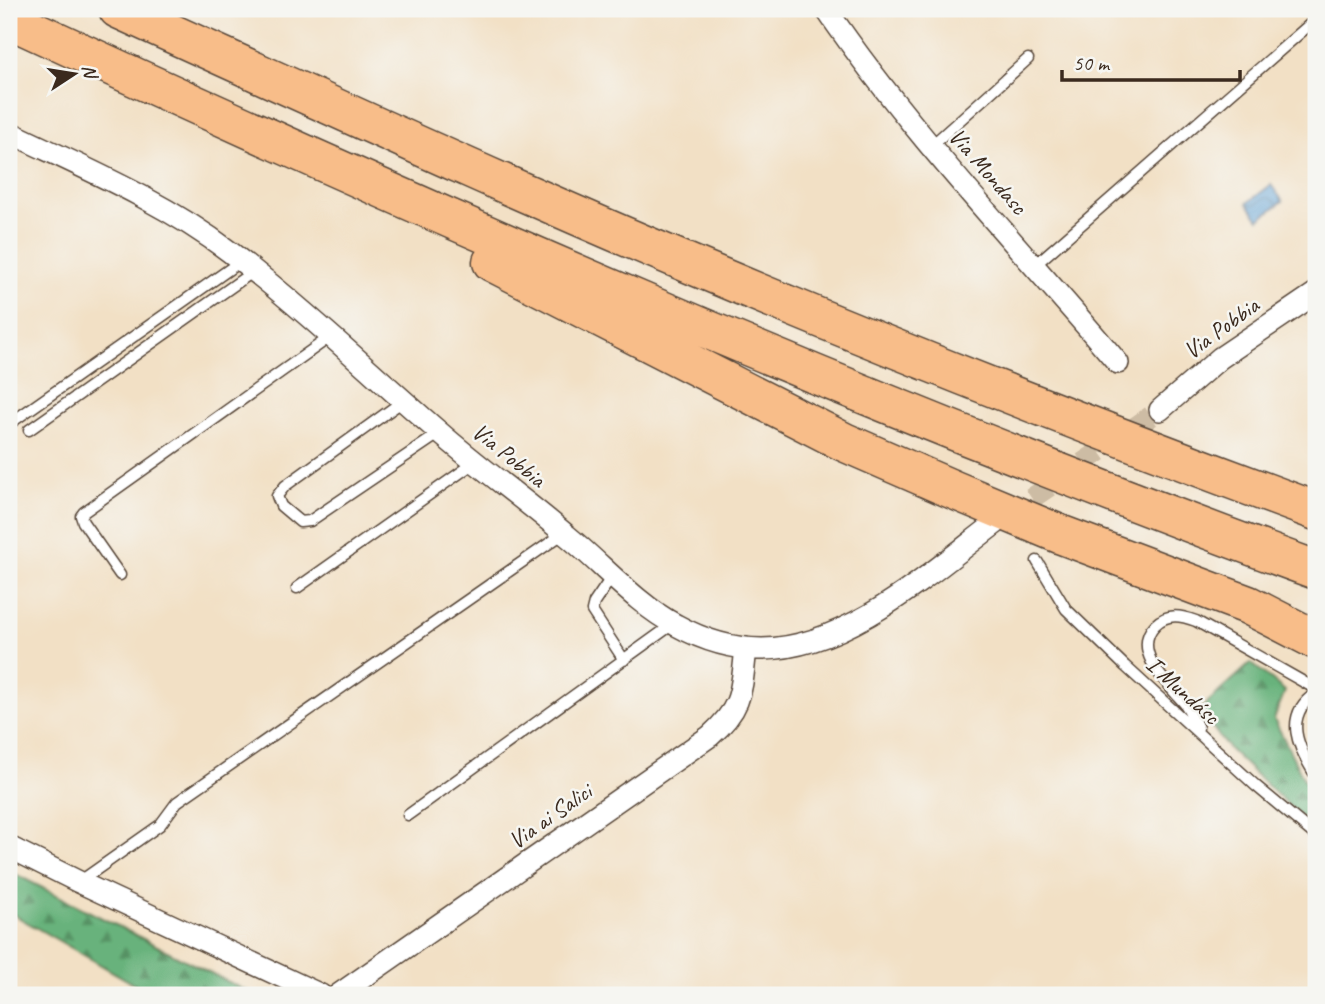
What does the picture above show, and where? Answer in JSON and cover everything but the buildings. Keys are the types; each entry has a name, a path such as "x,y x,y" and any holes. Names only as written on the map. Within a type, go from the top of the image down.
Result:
{"highway":[{"path":"118,9 694,265 1073,420 1316,512"},
{"path":"9,19 440,215 801,370 1071,478 1316,570"},
{"path":"218,115 543,290 844,442 1038,525 1248,605 1316,640"}],"street":[{"name":"Via Mondasc","path":"826,9 858,56 931,146 1118,363"},
{"name":"Via Pobbia","path":"9,132 160,206 193,226 247,266 474,463 565,533 673,624 711,641 764,649 799,644 853,624 900,594 996,523"},
{"name":"Via Pobbia","path":"1160,410 1220,358 1316,293"},
{"name":"Via ai Salici","path":"338,995 710,736 724,724 736,707 746,648"},
{"path":"9,847 321,995"}],"lane":[{"path":"1035,265 1316,19"},
{"path":"931,146 1028,59"},
{"path":"9,424 247,266"},
{"path":"29,430 247,266"},
{"path":"120,575 83,522 81,516 84,512 330,337"},
{"path":"403,401 285,486 277,496 281,506 305,524 440,433"},
{"path":"298,588 474,463"},
{"path":"79,882 160,825 177,802 565,533"},
{"name":"I Mundásc","path":"1037,561 1066,609 1203,737 1316,836"},
{"path":"613,575 594,603 592,611 624,660"},
{"path":"1203,737 1187,708 1156,670 1149,657 1148,635 1163,619 1181,616 1196,621 1316,691 1300,708 1296,721 1298,738 1316,776"},
{"path":"408,816 673,624"}],"green space":[{"path":"1251,663 1285,691 1274,719 1316,804 1302,818 1230,750 1199,710"},
{"path":"9,871 254,995 153,995 9,912"}],"water":[{"path":"1271,185 1283,201 1259,219 1247,203"}],"tunnel":[{"path":"1006,516 1160,410"}]}
